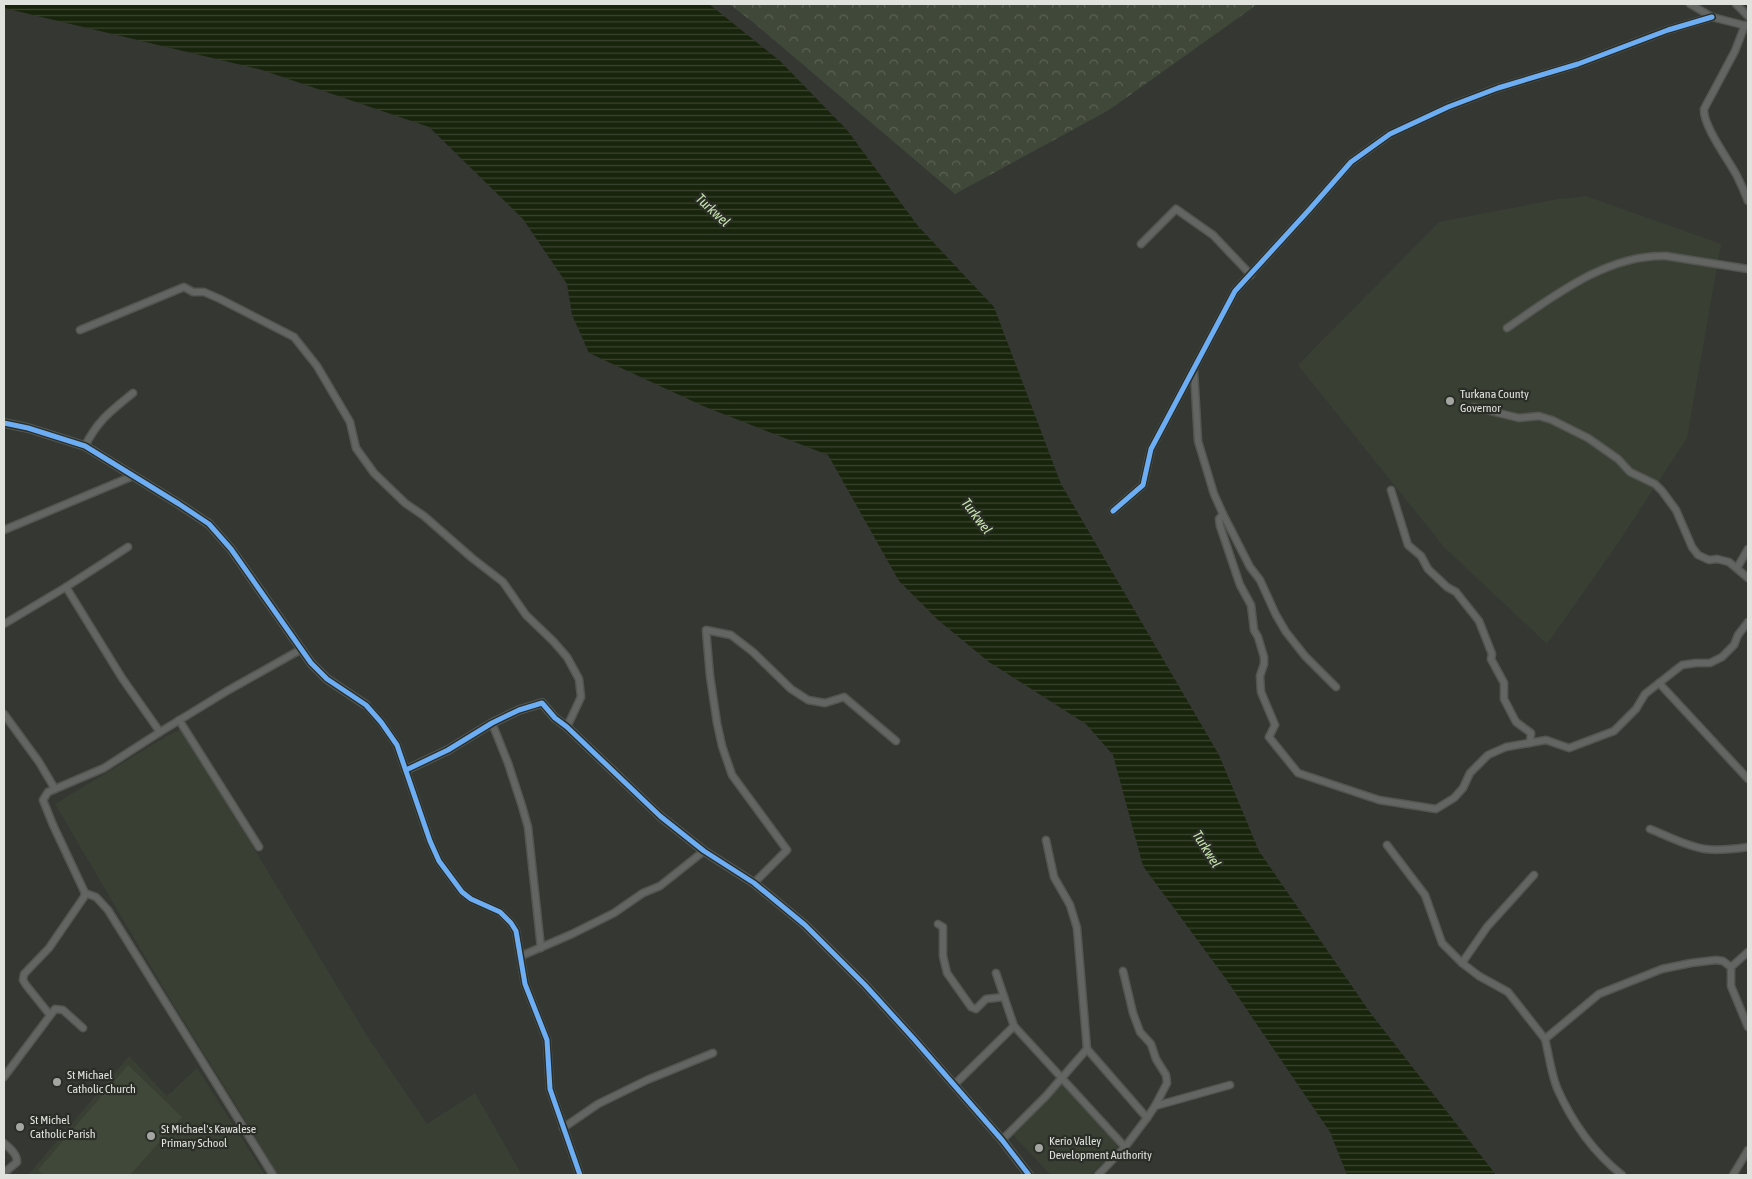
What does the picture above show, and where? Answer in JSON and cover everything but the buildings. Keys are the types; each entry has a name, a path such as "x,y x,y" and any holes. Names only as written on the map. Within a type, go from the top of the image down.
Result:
{"street":[{"path":"1690,4 1712,17 1747,26 1736,51 1704,109 1704,115 1714,137 1737,176 1748,201"},
{"path":"1736,4 1748,16"},
{"path":"1113,511 1142,485 1151,449 1194,370 1234,290 1251,275 1351,162 1390,134 1448,107 1498,88 1578,64 1668,30 1712,17"},
{"path":"1141,244 1176,209 1213,235 1251,275"},
{"path":"1507,328 1578,282 1602,270 1639,258 1666,256 1748,269"},
{"path":"80,330 184,287 193,292 204,292 220,299 294,338 317,366 350,422 356,448 374,472 405,503 424,516 503,582 526,615 553,641 567,658 579,679 581,697 567,727"},
{"path":"1194,370 1198,441 1214,494 1250,567 1260,580 1286,632 1305,656 1336,686"},
{"path":"85,446 93,430 103,417 133,393"},
{"path":"1474,407 1519,418 1539,416 1552,420 1588,438 1618,459 1630,472 1655,484 1662,491 1676,510 1692,547 1698,555 1709,560 1724,560 1748,578"},
{"path":"4,423 28,428 85,446 209,524 223,539 242,565 300,650 327,679 366,705 381,722 397,745 430,841 439,860 462,892 471,899 500,912 511,923 518,937 525,984 547,1040 550,1089 580,1175"},
{"path":"4,530 133,476"},
{"path":"1391,490 1408,545 1421,556 1428,569 1447,587 1456,592 1479,621 1492,654 1491,659 1504,683 1504,699 1516,722 1531,733 1530,743"},
{"path":"1223,514 1219,518 1220,526 1240,585 1251,605 1254,630 1264,657 1260,676 1261,692 1275,725 1269,736 1298,773 1379,800 1436,808 1454,798 1464,788 1470,773 1488,755 1506,747 1546,740 1569,748 1614,731 1636,709 1645,694 1682,664 1710,664 1718,661 1734,646 1738,634 1748,622"},
{"path":"4,624 66,587 128,546"},
{"path":"1737,568 1748,549"},
{"path":"66,587 122,678 160,732"},
{"path":"754,883 788,850 732,775 722,746 717,723 706,630 731,635 753,652 791,689 808,700 825,703 844,697 896,741"},
{"path":"273,1175 108,910 96,897 85,893 43,800 48,792 104,768 178,720 300,650"},
{"path":"1658,683 1748,779"},
{"path":"406,770 448,750 492,723 542,702 556,718 660,816 704,851 754,883 811,931 954,1085 1002,1140 1029,1175"},
{"path":"4,714 39,762 55,789"},
{"path":"178,720 259,847"},
{"path":"492,723 508,763 528,827 541,948"},
{"path":"1650,829 1686,844 1705,849 1716,850 1748,847"},
{"path":"1046,840 1054,877 1070,905 1077,928 1087,1049 1148,1118"},
{"path":"1387,845 1425,895 1442,943 1462,963 1479,976 1508,992 1545,1039 1557,1087 1579,1130 1609,1165 1622,1175"},
{"path":"521,956 597,922 660,886 704,851"},
{"path":"1462,963 1487,928 1534,875"},
{"path":"50,1016 26,985 23,980 24,974 49,948 85,893"},
{"path":"938,924 943,927 943,956 947,973 971,1007 976,1009 986,999 1004,997"},
{"path":"1748,952 1731,967 1731,986 1748,1027"},
{"path":"1545,1039 1599,994 1662,969 1716,960 1723,961 1731,967"},
{"path":"1098,1175 1148,1118 1168,1083 1151,1044 1140,1032 1123,971"},
{"path":"996,973 1014,1026 1124,1147"},
{"path":"4,1077 55,1009 61,1009 83,1028"},
{"path":"954,1085 1014,1026"},
{"path":"1002,1140 1087,1049"},
{"path":"563,1128 598,1104 648,1080 713,1053"},
{"path":"1155,1106 1230,1085"},
{"path":"4,1143 15,1154 17,1162 4,1173"},
{"path":"1733,1175 1748,1150"}],"shaded area":[{"path":"1586,196 1721,244 1687,438 1614,549 1547,644 1444,547 1298,365 1439,222 1558,199"},
{"path":"180,730 183,731 369,1039 427,1124 475,1093 522,1175 278,1175 173,1004 55,804"},
{"name":"St Michael's Kawalese Primary School","path":"129,1056 167,1096 197,1068 265,1175 28,1175"},
{"path":"1062,1080 1120,1144 1091,1175 1051,1175 1012,1134"}],"green space":[{"path":"729,4 1257,4 1109,110 955,194 754,23"},
{"path":"128,1065 182,1117 130,1175 43,1175 38,1170"}],"water":[{"name":"Turkwel","path":"4,4 709,4 780,61 847,130 918,226 994,307 1061,484 1219,755 1259,851 1369,1011 1496,1175 1347,1175 1330,1132 1226,979 1143,866 1113,755 1086,724 989,662 938,620 899,581 828,455 703,406 589,353 572,315 567,284 523,219 429,127 262,70 4,8"}],"cycle path":[{"path":"1113,511 1143,485 1151,449 1235,291 1351,162 1390,134 1448,107 1498,88 1578,64 1668,30 1712,17"},
{"path":"4,423 28,428 85,446 209,524 231,549 311,663 327,679 366,705 381,722 397,745 430,841 439,861 462,892 471,899 500,912 516,931 525,984 547,1040 550,1089 580,1175"},
{"path":"406,770 448,750 492,723 519,710 542,703 555,718 567,727 660,816 704,851 754,883 805,925 865,985 914,1039 1002,1140 1029,1175"}],"place":[{"name":"Turkana County Governor","path":"1450,401"},
{"name":"St Michael Catholic Church","path":"57,1082"},
{"name":"St Michel Catholic Parish","path":"20,1127"},
{"name":"St Michael's Kawalese Primary School","path":"151,1136"},
{"name":"Kerio Valley Development Authority","path":"1039,1148"}]}
